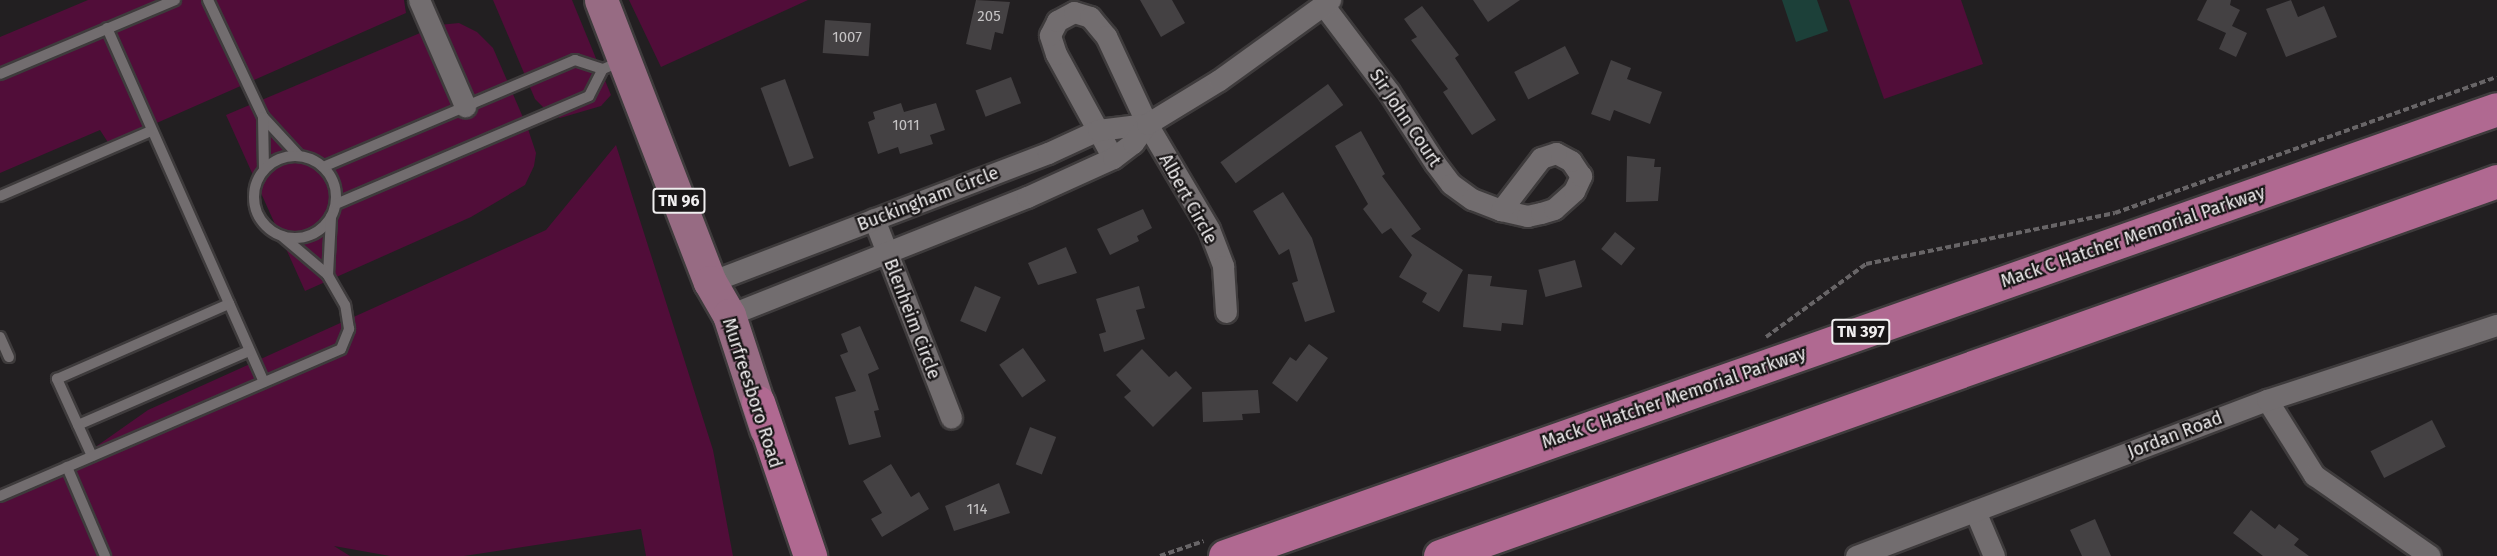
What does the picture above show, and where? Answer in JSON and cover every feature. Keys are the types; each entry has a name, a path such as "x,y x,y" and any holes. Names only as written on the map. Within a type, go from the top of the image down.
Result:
{"highway":[{"name":"Mack C Hatcher Memorial Parkway","path":"1219,547 2497,109"},
{"path":"1440,556 2497,181"},
{"path":"758,402 810,556"}],"main road":[{"name":"Murfreesboro Road","path":"601,0 614,64 710,282 729,315 758,402 799,556"}],"street":[{"path":"419,0 465,106"},
{"name":"Buckingham Circle","path":"729,315 1113,158 1132,144 1147,124 1219,80 1327,3"},
{"name":"Sir John Court","path":"1327,3 1451,184 1472,199 1501,210"},
{"name":"Albert Circle","path":"1098,130 1050,35 1057,21 1074,12 1090,17 1106,36 1147,124 1209,229 1222,266 1226,312"},
{"name":"Buckingham Circle","path":"710,282 1048,153 1098,130 1147,124"},
{"path":"1098,130 1113,158"},
{"name":"Blenheim Circle","path":"874,219 951,418"},
{"name":"Jordan Road","path":"1856,556 2267,400 2497,325"},
{"path":"2267,400 2314,475 2430,556"},
{"path":"1975,511 1994,556"}],"lane":[{"path":"0,74 175,0"},
{"path":"208,0 263,117 299,156 323,167 335,189 336,204 332,217 328,275"},
{"path":"107,28 264,382"},
{"path":"323,167 575,60 614,64"},
{"path":"336,204 590,96 614,64"},
{"path":"0,496 341,349 349,329 345,305 328,275 282,237 270,231 254,207 253,193 264,169 263,117"},
{"path":"0,196 152,131"},
{"path":"264,169 274,161 299,156"},
{"path":"282,237 310,236 332,217"},
{"path":"93,456 57,379 229,304"},
{"path":"0,337 9,357"},
{"path":"78,425 249,351"},
{"path":"67,467 105,556"}],"path":[{"path":"1762,340 1866,264 2115,213 2497,77"},
{"path":"1160,556 1219,547"}],"shaded area":[{"path":"88,0 404,0 406,13 109,144 100,130 0,173 0,37"},
{"path":"493,0 572,0 611,95 601,106 560,118 548,112 535,99"},
{"path":"629,0 808,0 661,67"},
{"path":"1782,0 1817,0 1828,31 1796,42"},
{"path":"1849,0 1961,0 1983,64 1884,99"},
{"path":"459,23 477,32 493,48 528,129 536,153 534,166 525,185 471,217 305,291 226,115 439,25"},
{"path":"616,145 713,450 733,556 646,556 641,529 464,556 390,556 334,546 350,556 0,556 0,488 67,467 148,410 546,230"}],"building":[{"path":"976,0 1010,2 1003,34 995,32 991,50 966,44"},
{"path":"1140,0 1172,0 1185,23 1161,37"},
{"path":"1473,0 1520,0 1488,22"},
{"path":"2207,0 2231,0 2230,5 2240,10 2232,26 2247,33 2236,57 2219,49 2226,33 2197,20"},
{"path":"2291,0 2298,17 2324,6 2337,37 2286,57 2266,9"},
{"path":"1422,6 1459,55 1455,58 1496,120 1472,135 1443,92 1448,89 1411,40 1417,37 1404,19"},
{"path":"825,20 871,23 869,56 823,53"},
{"path":"1565,46 1579,74 1528,99 1514,72"},
{"path":"1611,60 1631,68 1627,79 1662,92 1650,124 1614,110 1610,121 1591,114"},
{"path":"1011,77 1021,103 986,117 976,91"},
{"path":"785,79 814,158 789,167 761,88"},
{"path":"1328,84 1343,105 1236,183 1220,162"},
{"path":"901,103 904,112 936,103 945,130 930,135 933,144 900,154 898,147 878,154 868,122 875,119 873,112"},
{"path":"1361,131 1385,174 1382,176 1421,229 1411,236 1463,270 1439,312 1422,302 1427,293 1399,277 1412,255 1391,228 1382,234 1363,209 1368,204 1335,146"},
{"path":"1627,156 1655,159 1654,167 1661,167 1658,201 1626,202"},
{"path":"1283,192 1312,238 1335,312 1305,322 1292,283 1298,281 1289,249 1279,255 1253,211"},
{"path":"1143,209 1152,228 1137,236 1139,241 1110,255 1097,229"},
{"path":"1615,232 1635,248 1621,265 1601,249"},
{"path":"1066,247 1077,273 1038,285 1028,263"},
{"path":"1575,260 1582,287 1546,297 1538,270"},
{"path":"1468,274 1492,276 1490,286 1527,290 1523,325 1502,323 1501,331 1463,327"},
{"path":"975,286 1001,297 986,332 960,321"},
{"path":"1139,286 1145,308 1136,310 1145,339 1104,352 1099,334 1106,332 1096,299"},
{"path":"860,326 879,369 868,374 879,410 874,411 881,437 849,445 835,397 856,391 840,355 848,352 841,334"},
{"path":"1309,344 1328,358 1297,402 1272,383 1290,357 1296,361"},
{"path":"1023,348 1046,381 1022,397 999,365"},
{"path":"1142,349 1169,377 1176,371 1192,388 1153,427 1124,397 1131,391 1116,375"},
{"path":"1258,390 1260,413 1242,414 1243,420 1203,422 1202,392"},
{"path":"2432,420 2446,447 2384,478 2371,451"},
{"path":"1030,427 1056,437 1042,474 1016,464"},
{"path":"891,464 911,497 919,492 929,509 882,537 871,519 882,513 863,481"},
{"path":"999,483 1010,513 954,531 945,506"},
{"path":"2251,510 2275,529 2279,524 2299,539 2294,545 2309,556 2263,556 2233,533"},
{"path":"2095,519 2111,556 2082,556 2070,530"}]}
